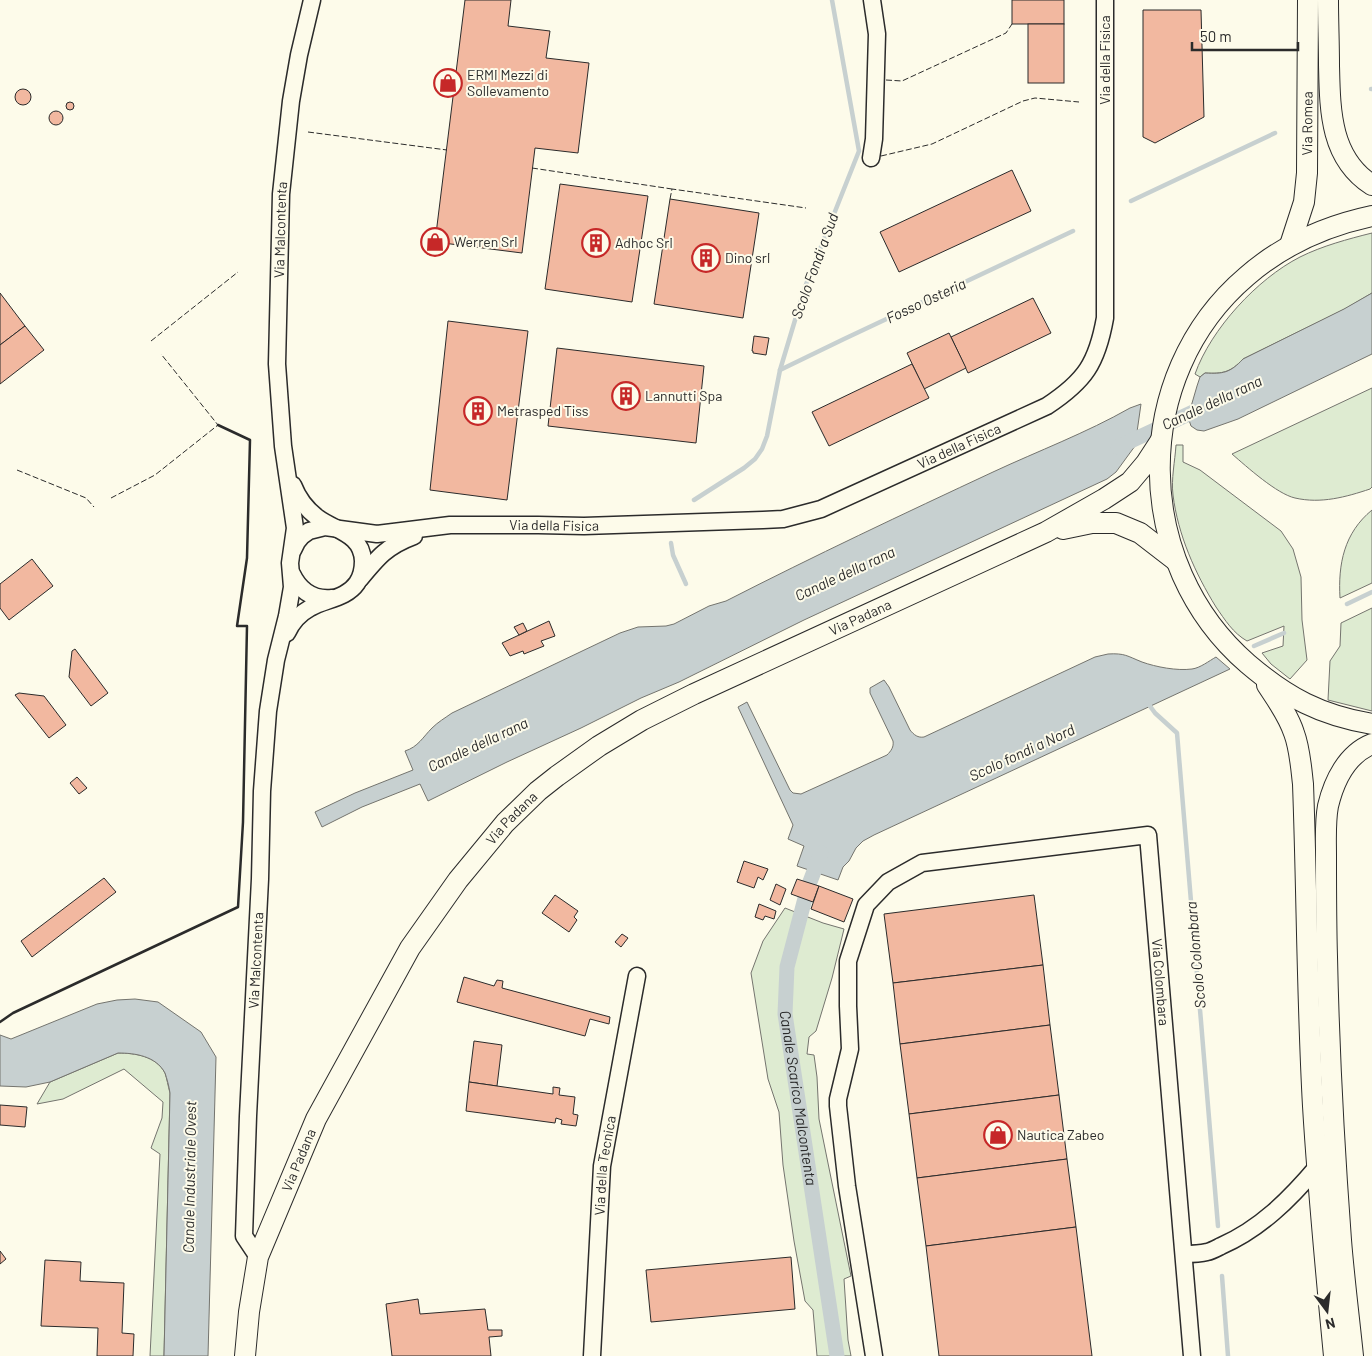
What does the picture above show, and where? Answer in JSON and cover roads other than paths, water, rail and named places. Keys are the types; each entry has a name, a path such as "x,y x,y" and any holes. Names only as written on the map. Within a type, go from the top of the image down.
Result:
{"main road":[{"name":"Via Romea","path":"1290,245 1304,202 1307,173 1308,0"},
{"name":"Via Romea","path":"1328,0 1330,104 1335,135 1351,167 1372,186"},
{"path":"1372,216 1348,221 1318,231 1290,245 1253,271 1227,296 1210,316 1183,362 1165,413 1159,464 1162,505 1175,560 1187,586 1207,619 1219,634 1238,656 1291,697 1328,714 1372,724"},
{"name":"Via Padana","path":"245,1356 249,1312 258,1257 316,1119 410,948 458,880 496,834 527,802 581,758 642,720 694,694 1046,532 1104,499 1130,482 1146,463 1161,440"},
{"name":"Via Padana","path":"1046,532 1092,523 1116,523 1140,533 1175,560"},
{"path":"1260,674 1286,714 1294,733 1299,752 1303,784 1308,996 1317,1167 1334,1356"},
{"path":"1353,1356 1342,1241 1334,1119 1326,926 1327,818 1333,790 1342,770 1354,755 1364,747 1372,744"}],"street":[{"name":"Via Malcontenta","path":"258,1257 244,1236 245,1179 260,880 262,791 268,711 276,660 291,597 292,574 290,564 295,528 285,461 277,364 281,194 291,100 312,0"},
{"path":"871,158 874,139 877,34 872,0"},
{"name":"Via della Fisica","path":"335,527 361,533 377,534 450,525 594,526 783,519 802,515 840,501 1047,406 1064,395 1078,383 1088,369 1099,345 1105,318 1106,0"},
{"name":"Via Malcontenta","path":"276,660 294,621 310,608 344,594 358,582 363,564 360,549 351,536 319,519 301,501 285,461"},
{"name":"Via della Fisica","path":"358,582 374,561 392,546 417,534 450,525"},
{"path":"292,552 296,542 309,531 325,527 335,527"},
{"path":"292,574 299,588 310,595 328,599 337,598"},
{"name":"Via Colombara","path":"874,1356 847,1186 838,1112 838,1099 850,1049 848,961 866,905 888,882 922,862 1148,835 1192,1356"},
{"name":"Via della Tecnica","path":"592,1356 602,1166 637,976"},
{"path":"1184,1254 1208,1252 1232,1241 1252,1228 1279,1208 1317,1167"}],"water":[{"path":"1372,293 1372,354 1238,419 1204,431 1197,430 1191,426 1189,420 1190,410 1200,377 1205,373 1222,373 1230,370 1243,359"},
{"path":"1141,404 1135,446 1116,472 1107,479 804,620 679,682 641,698 428,801 420,784 362,807 322,827 315,812 355,793 413,770 405,751 417,744 434,726 452,713 620,633 638,627 674,624 709,606 726,601 892,519"},
{"path":"1108,654 1122,655 1154,665 1180,669 1201,666 1216,657 1230,669 874,835 863,841 856,848 849,861 843,867 838,880 797,866 804,846 788,839 793,825 738,707 747,702 790,790 793,793 801,794 887,755 891,750 893,741 870,693 870,688 884,680 910,730 916,736 924,737 1095,657"},
{"name":"Canale Industriale Ovest","path":"135,999 158,1002 201,1032 216,1057 208,1356 164,1356 170,1093 165,1073 161,1067 151,1059 118,1053 50,1082 26,1087 0,1086 0,1035 11,1039 97,1004"}],"waterway":[{"name":"Scolo Fondi a Sud","path":"694,500 744,468 755,459 762,449 767,436 780,370 805,287 859,151 832,0"},
{"name":"Fosso Osteria","path":"1131,201 1275,133"},
{"name":"Fosso Osteria","path":"780,370 1073,231"},
{"name":"Canale della rana","path":"1118,447 1208,405"},
{"name":"Scolo Fondi a Sud","path":"671,543 673,555 686,584"},
{"name":"Scolo fondi a Nord","path":"1347,604 1372,592"},
{"name":"Scolo fondi a Nord","path":"1254,646 1284,633"},
{"name":"Scolo Colombara","path":"1147,702 1155,713 1177,733 1218,1226"},
{"name":"Canale Scarico Malcontenta","path":"821,853 808,887 787,967 785,1014 837,1356"},
{"name":"Scolo Colombara","path":"1222,1276 1228,1356"}],"place":[{"name":"ERMI Mezzi di Sollevamento","path":"448,83"},
{"name":"Werren Srl","path":"435,242"},
{"name":"Adhoc Srl","path":"596,243"},
{"name":"Dino srl","path":"706,258"},
{"name":"Lannutti Spa","path":"626,396"},
{"name":"Metrasped Tiss","path":"478,411"},
{"name":"Nautica Zabeo","path":"998,1135"}]}
